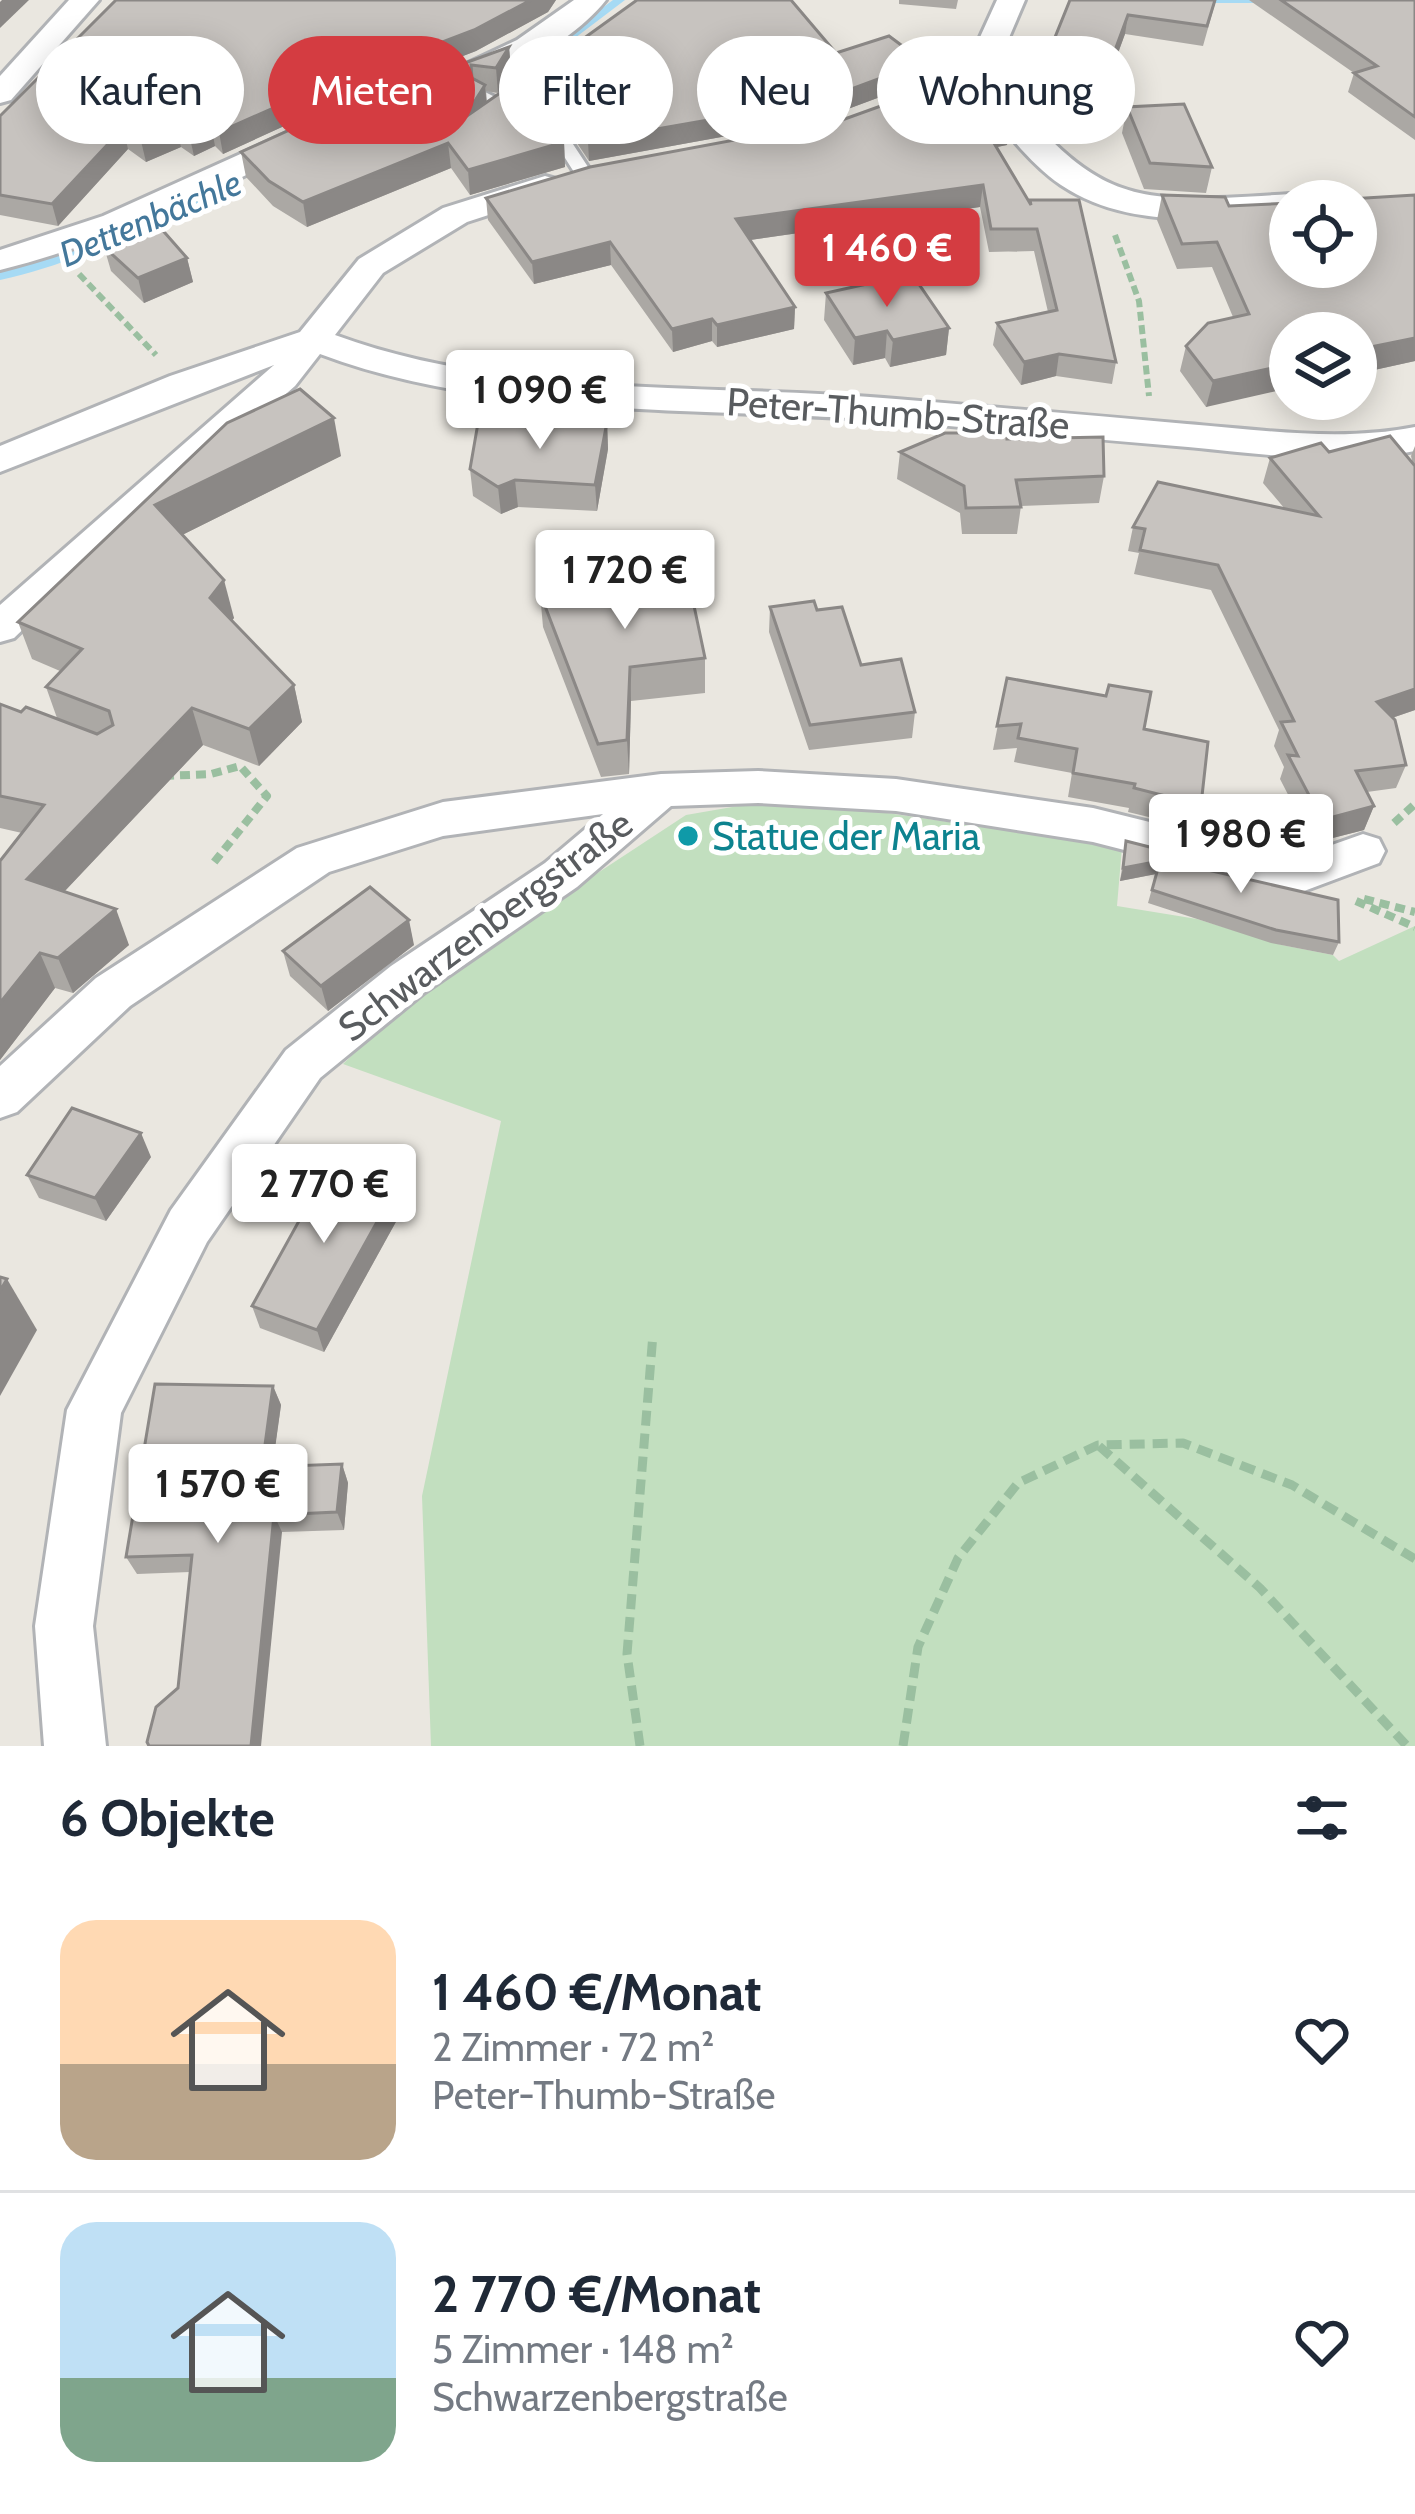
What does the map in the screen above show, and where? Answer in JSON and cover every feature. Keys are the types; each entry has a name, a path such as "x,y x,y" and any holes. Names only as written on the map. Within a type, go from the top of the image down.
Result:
{"street":[{"path":"0,94 85,0"},
{"path":"475,73 564,24 592,0"},
{"path":"995,36 1011,0"},
{"path":"867,118 877,114"},
{"path":"0,260 53,248 284,144"},
{"path":"1041,144 1071,177 1100,195 1193,208 1269,200"},
{"path":"0,628 81,551 282,378 371,266 455,215 584,176 623,170"},
{"path":"0,460 183,384 314,340"},
{"name":"Peter-Thumb-Straße","path":"314,340 386,366 519,388 861,407 1298,445 1401,449"},
{"path":"661,790 758,787 896,795 1093,825 1191,845 1296,876 1363,851"},
{"name":"Schwarzenbergstraße","path":"0,1097 113,992 313,860 443,819 661,790"},
{"name":"Schwarzenbergstraße","path":"75,1746 64,1626 94,1410 189,1226 302,1064 408,979 561,875 661,790"}],"lane":[{"path":"483,96 559,136 584,176"}],"path":[{"path":"1100,195 1139,301 1155,432"},
{"path":"70,265 183,384"},
{"path":"156,776 212,774 239,766 267,796 210,868"},
{"path":"1355,897 1415,912"},
{"path":"640,1746 627,1654 652,1334"},
{"path":"903,1746 918,1647 958,1558 1018,1483 1098,1445 1183,1443 1292,1485 1415,1559"},
{"path":"1098,1445 1210,1537 1334,1658 1407,1746"}],"green space":[{"path":"818,803 1122,847 1117,906 1197,919 1333,955 1339,961 1415,926 1415,1746 431,1746 422,1496 501,1121 343,1064 419,990 686,815 738,806"}],"building":[{"path":"116,0 531,0 458,36 268,36 268,110 244,121 244,36 80,36"},
{"path":"637,0 791,0 822,36 697,36 697,122 673,126 673,36 587,36"},
{"path":"1070,0 1215,0 1207,26 1128,15 1120,36 1055,36"},
{"path":"1281,0 1415,0 1415,117 1354,73 1377,66"},
{"path":"877,40 877,80 853,88 853,48"},
{"path":"499,51 496,68 475,65 475,59"},
{"path":"36,80 36,144 108,144 52,204 0,195 0,116"},
{"path":"475,80 485,85 475,101"},
{"path":"499,94 499,144 557,144 468,170 449,144 475,144 475,110"},
{"path":"1184,104 1212,167 1150,163 1135,126 1135,107"},
{"path":"877,107 877,144 995,144 1031,205 1030,200 1079,200 1116,362 1059,354 1024,362 997,323 1057,310 1037,229 991,229 983,185 736,219 795,307 717,325 712,319 672,329 610,242 532,262 486,198 590,167 713,144 853,144 853,116"},
{"path":"268,140 268,144 446,144 303,202 269,181 241,152"},
{"path":"1162,195 1225,197 1229,206 1269,204 1269,288 1377,288 1377,197 1415,195 1415,338 1377,346 1377,312 1269,312 1269,369 1213,381 1186,346 1208,323 1249,314 1217,242 1182,244"},
{"path":"158,225 187,258 138,278 104,247"},
{"path":"885,280 889,286 916,280 949,328 893,340 887,331 855,338 826,293"},
{"path":"300,389 334,418 155,505 224,580 210,598 294,685 249,729 192,708 27,879 116,909 58,958 40,953 0,1003 0,861 44,805 0,796 0,704 21,712 26,707 97,734 113,725 109,711 46,687 82,649 18,622 227,423"},
{"path":"544,418 607,422 595,485 515,480 498,487 470,469 478,423 542,428"},
{"path":"945,433 1007,433 1007,439 1103,437 1104,476 1016,480 1021,507 966,508 964,486 900,452"},
{"path":"1390,436 1415,466 1415,689 1377,702 1395,720 1406,765 1356,771 1374,806 1322,820 1288,755 1298,756 1281,722 1294,721 1218,565 1140,550 1145,529 1133,527 1158,482 1319,516 1270,458 1321,443 1329,452"},
{"path":"681,544 705,658 630,667 627,740 598,744 540,593 626,585 623,550"},
{"path":"814,601 817,610 842,607 861,665 901,659 915,712 810,725 770,607"},
{"path":"1007,678 1106,696 1109,685 1151,692 1144,729 1208,742 1201,805 1134,788 1135,784 1073,773 1077,749 1018,738 1021,724 997,726"},
{"path":"1126,841 1185,856 1164,860 1338,900 1339,942 1276,930 1152,890 1160,861 1123,868"},
{"path":"370,887 409,920 321,986 283,951"},
{"path":"72,1108 141,1133 95,1198 27,1175"},
{"path":"331,1163 397,1186 317,1330 252,1306"},
{"path":"155,1384 273,1386 262,1467 342,1464 337,1512 274,1515 251,1746 149,1746 147,1742 156,1707 178,1688 192,1555 126,1557"}],"waterway":[{"name":"Dettenbächle","path":"491,84 538,61 620,0"},
{"name":"Dettenbächle","path":"1204,0 1261,0"},
{"name":"Dettenbächle","path":"0,276 82,252 210,192"}],"place":[{"name":"Statue der Maria","path":"688,836"}]}
